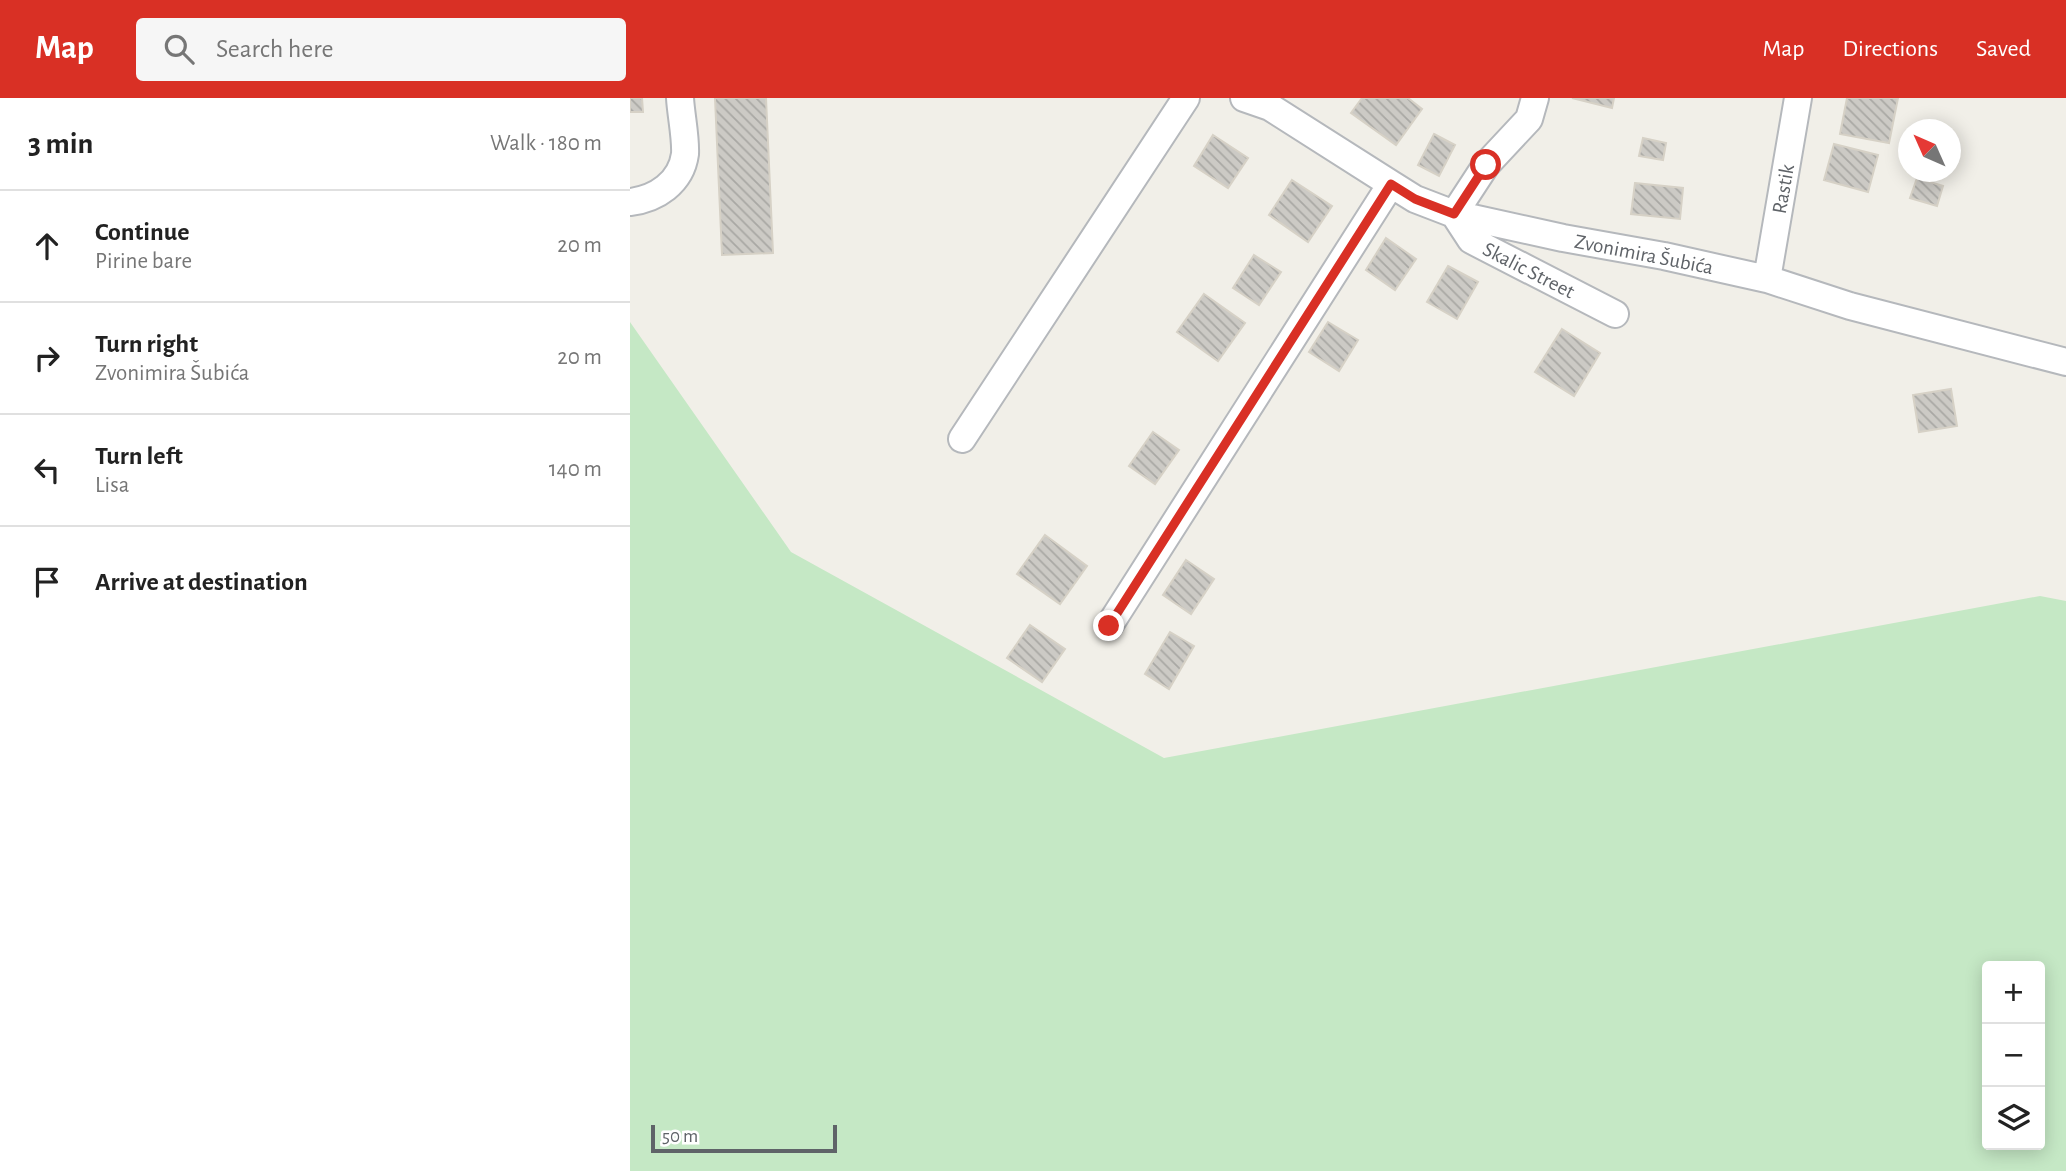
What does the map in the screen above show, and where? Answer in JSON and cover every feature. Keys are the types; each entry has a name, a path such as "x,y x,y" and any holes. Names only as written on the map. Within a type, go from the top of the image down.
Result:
{"street":[{"path":"630,202 646,200 664,190 678,176 685,154 680,98"},
{"path":"962,439 1186,98"},
{"name":"Zvonimira Šubića","path":"1244,98 1270,107 1415,199 1454,214 1767,279 1850,306 2066,362"},
{"path":"1454,214 1486,165 1529,119 1535,98"},
{"name":"Rastik","path":"1767,279 1798,98"},
{"path":"1109,626 1391,184"},
{"name":"Skalic Street","path":"1454,214 1471,240 1615,314"}],"green space":[{"path":"630,322 791,552 1164,758 2040,596 2066,601 2066,1171 630,1171"}],"building":[{"path":"630,98 642,98 643,112 630,112"},
{"path":"715,98 766,98 773,253 722,255"},
{"path":"1362,98 1408,98 1422,109 1396,145 1351,113"},
{"path":"1572,98 1614,98 1612,108"},
{"path":"1847,98 1898,98 1889,143 1840,134"},
{"path":"1434,134 1455,145 1439,176 1418,165"},
{"path":"1213,135 1248,158 1228,188 1194,166"},
{"path":"1643,138 1666,143 1663,160 1639,156"},
{"path":"1834,144 1878,155 1868,192 1824,180"},
{"path":"1292,180 1332,206 1308,242 1269,215"},
{"path":"1916,182 1943,186 1937,206 1910,198"},
{"path":"1635,183 1683,188 1680,219 1631,214"},
{"path":"1386,238 1416,259 1395,290 1366,270"},
{"path":"1254,255 1281,272 1259,305 1233,288"},
{"path":"1448,266 1478,282 1457,319 1427,302"},
{"path":"1204,294 1245,323 1218,361 1177,332"},
{"path":"1328,322 1358,340 1339,371 1309,352"},
{"path":"1562,329 1600,353 1574,396 1535,372"},
{"path":"1951,389 1957,426 1919,432 1913,395"},
{"path":"1153,432 1179,450 1155,484 1129,466"},
{"path":"1045,535 1087,566 1060,604 1017,574"},
{"path":"1186,560 1214,579 1191,614 1163,595"},
{"path":"1030,625 1065,649 1042,682 1007,658"},
{"path":"1170,632 1194,646 1169,689 1145,674"}],"route":[{"path":"1109,626 1391,184 1415,199 1454,214 1486,165"}]}
